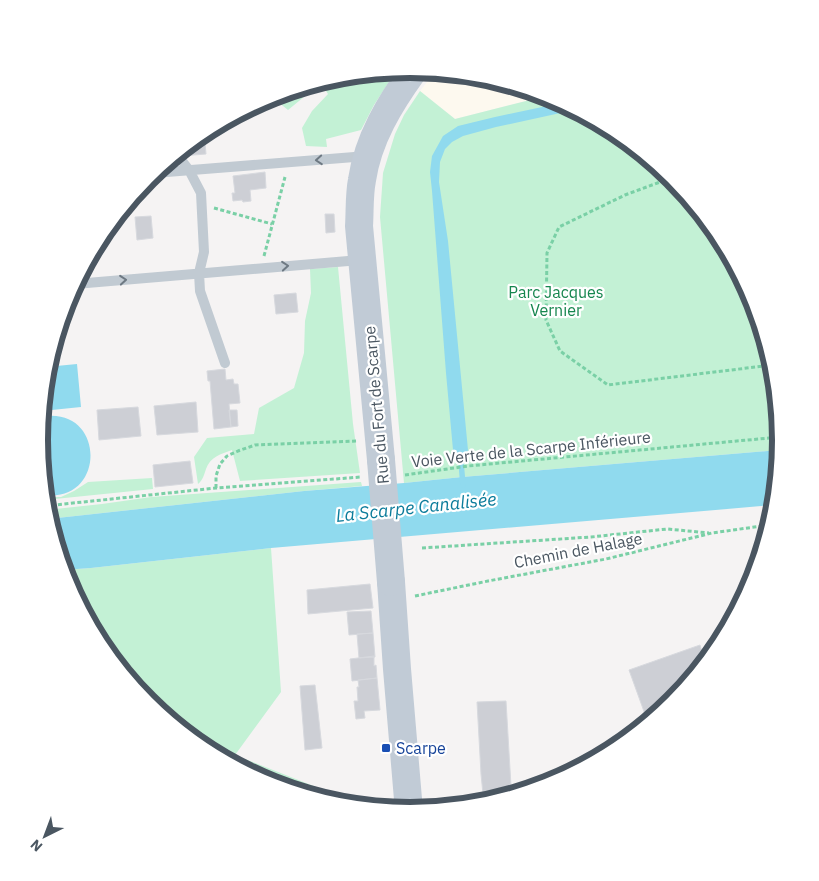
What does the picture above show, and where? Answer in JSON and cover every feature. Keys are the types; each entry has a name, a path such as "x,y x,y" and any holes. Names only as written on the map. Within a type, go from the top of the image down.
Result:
{"main road":[{"name":"Rue du Fort de Scarpe","path":"408,78 385,115 368,156 360,196 360,226 376,459 392,592 408,802"}],"lane":[{"path":"167,172 368,156"},
{"path":"181,160 189,170 201,193 204,252 199,274 200,291 225,363"},
{"path":"83,283 362,260"}],"path":[{"path":"264,268 264,254 290,162"},
{"path":"662,182 625,195 560,227 548,253 546,320 560,351 608,385 764,367"},
{"path":"202,204 272,224"},
{"name":"Voie Verte de la Scarpe Inférieure","path":"404,475 468,466 772,438"},
{"path":"216,488 216,476 220,464 227,456 255,446 358,441 376,459"},
{"path":"53,505 216,488 376,459"},
{"name":"Chemin de Halage","path":"392,592 488,581 606,559 712,533 761,526"},
{"path":"422,548 591,538 667,529 712,533"}],"shaded area":[{"path":"430,79 433,79 480,85 531,100 455,119 420,91"}],"green space":[{"path":"391,79 361,130 326,139 327,147 306,146 302,128 312,111 328,94 325,89 339,85"},
{"name":"Parc Jacques Vernier","path":"420,91 455,119 531,100 591,127 630,153 648,168 697,220 723,260 744,302 765,370 771,417 772,451 404,483 380,217 383,173 395,134 404,115"},
{"path":"308,93 288,110 279,103"},
{"path":"338,267 353,424 360,473 240,481 232,450 216,456 210,462 198,484 194,457 207,438 254,434 259,408 294,388 304,353 305,321 311,293 310,269"},
{"path":"152,478 153,489 52,499 52,497 61,497 88,482"},
{"path":"361,482 362,486 56,518 54,511 54,509 151,497"},
{"path":"271,548 281,692 234,757 189,728 171,713 122,661 96,621 72,569"},
{"path":"245,759 339,796 293,783 244,762"}],"water":[{"path":"548,106 562,113 463,136 452,142 445,149 440,162 439,182 448,241 468,450 465,458 457,458 453,450 430,172 432,156 443,136 458,126"},
{"path":"77,364 81,407 49,410 55,366"},
{"path":"48,416 66,418 80,427 88,441 90,457 87,472 78,485 64,494 52,495 48,464"},
{"name":"La Scarpe Canalisée","path":"772,451 766,506 271,548 72,569 56,518 304,491"}],"building":[{"path":"205,142 206,154 186,156"},
{"path":"265,172 266,188 250,190 251,201 233,201 232,193 235,193 233,176"},
{"path":"325,214 334,214 335,232 326,233"},
{"path":"151,216 153,238 137,240 135,217"},
{"path":"296,293 298,312 276,314 274,295"},
{"path":"225,369 226,380 233,379 234,384 238,384 240,403 229,404 231,427 214,429 210,381 208,381 207,371"},
{"path":"196,402 198,432 157,435 154,406"},
{"path":"138,407 141,436 99,440 97,410"},
{"path":"229,410 237,410 238,426 231,427"},
{"path":"190,461 193,483 155,487 153,465"},
{"path":"370,584 373,608 308,614 307,590"},
{"path":"371,611 373,633 349,635 347,612"},
{"path":"373,633 375,657 359,658 357,634"},
{"path":"700,645 702,653 682,679 645,715 629,670"},
{"path":"374,656 377,678 352,681 350,659"},
{"path":"377,678 380,710 364,711 365,718 356,719 354,701 358,701 358,680"},
{"path":"315,685 322,748 305,750 300,686"},
{"path":"506,701 511,786 513,787 483,795 481,774 477,702"}],"waterway":[{"name":"La Scarpe Canalisée","path":"460,451 463,485"}],"place":[{"name":"Scarpe","path":"386,748"}]}
